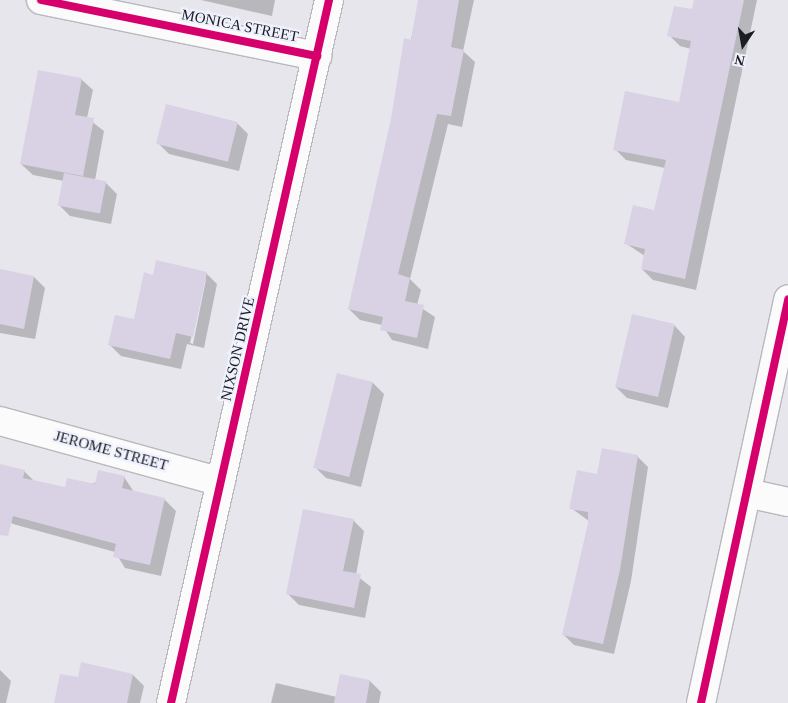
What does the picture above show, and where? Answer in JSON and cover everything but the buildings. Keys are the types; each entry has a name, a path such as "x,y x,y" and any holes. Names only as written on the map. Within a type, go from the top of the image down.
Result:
{"street":[{"name":"MONICA STREET","path":"41,0 316,56"},
{"name":"NIXSON DRIVE","path":"171,703 329,0"},
{"path":"701,703 788,298"},
{"name":"JEROME STREET","path":"0,421 221,482"},
{"path":"747,493 788,502"}],"cycle path":[{"path":"41,0 317,56"},
{"path":"171,703 329,0"},
{"path":"701,703 788,299"}]}
